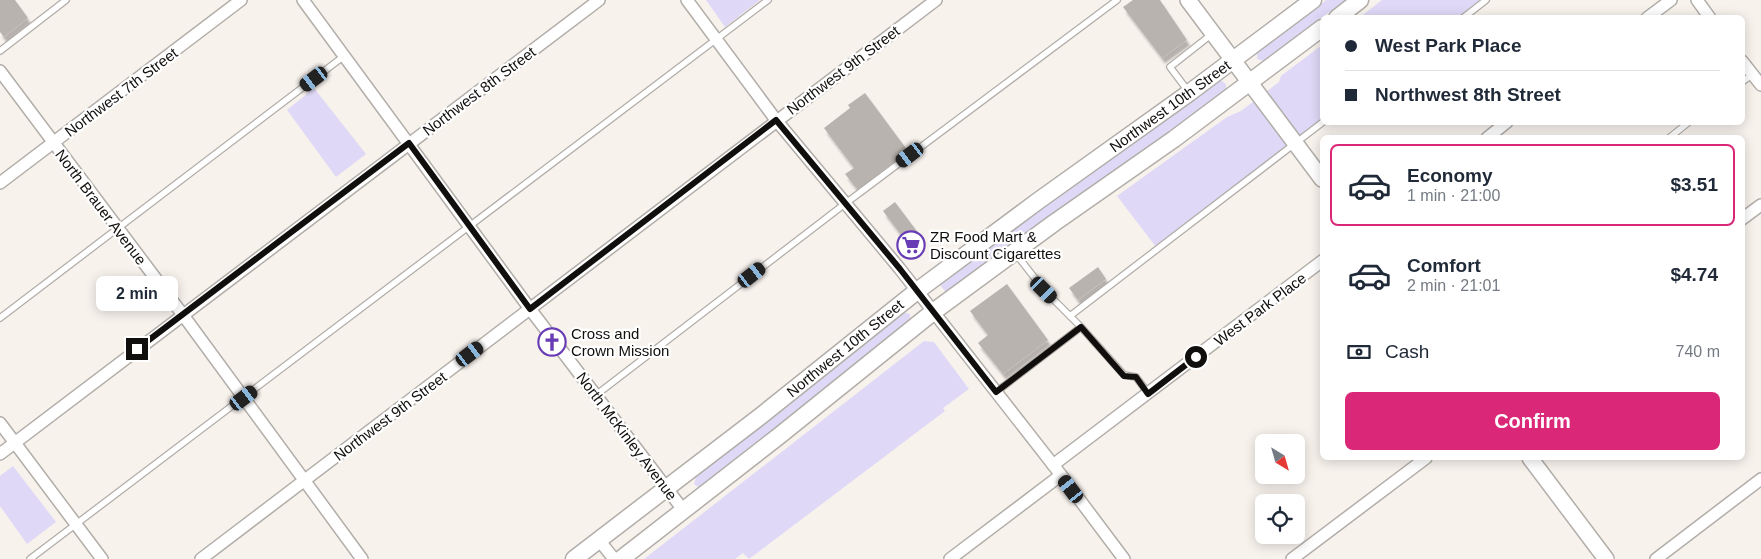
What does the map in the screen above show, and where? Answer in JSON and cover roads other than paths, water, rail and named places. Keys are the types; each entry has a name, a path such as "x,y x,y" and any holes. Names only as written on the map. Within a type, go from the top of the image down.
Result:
{"main road":[{"name":"Northwest 10th Street","path":"574,559 762,415 917,291 1030,206 1234,60 1313,0"},
{"path":"1341,15 1360,0"},
{"name":"Northwest 10th Street","path":"621,559 779,436 933,312 1250,83 1320,30"}],"street":[{"name":"Northwest 7th Street","path":"0,183 241,0"},
{"name":"North McKinley Avenue","path":"302,0 530,309 684,511"},
{"name":"Northwest 8th Street","path":"0,454 599,0"},
{"path":"686,0 776,120 917,291 1124,559"},
{"name":"Northwest 9th Street","path":"201,559 936,0"},
{"path":"1188,0 1320,176"},
{"path":"1651,15 1671,0"},
{"path":"1697,0 1708,15"},
{"path":"1745,64 1761,85"},
{"name":"North Brauer Avenue","path":"0,71 183,314 362,559"},
{"path":"1491,135 1503,125"},
{"path":"1745,217 1761,206"},
{"name":"West Park Place","path":"1053,466 1320,263"},
{"path":"0,423 102,559"},
{"path":"1292,559 1423,460"},
{"path":"1532,460 1606,559"},
{"path":"950,559 1061,475"},
{"path":"1656,559 1761,479"},
{"path":"599,540 614,559"}],"lane":[{"path":"0,51 66,0"},
{"path":"30,559 768,0"},
{"path":"596,395 846,203 1117,0"},
{"path":"1467,15 1486,0"},
{"path":"1189,92 1170,67 1213,33"},
{"path":"0,318 344,56"},
{"path":"1745,80 1753,74"},
{"path":"1070,316 1320,124"},
{"path":"1673,135 1685,125"},
{"path":"1015,252 1044,290 1081,327 1124,376 1136,377 1148,394"},
{"path":"996,392 1081,327"}],"place":[{"name":"ZR Food Mart & Discount Cigarettes","path":"911,245"},
{"name":"Cross and Crown Mission","path":"552,342"}]}
